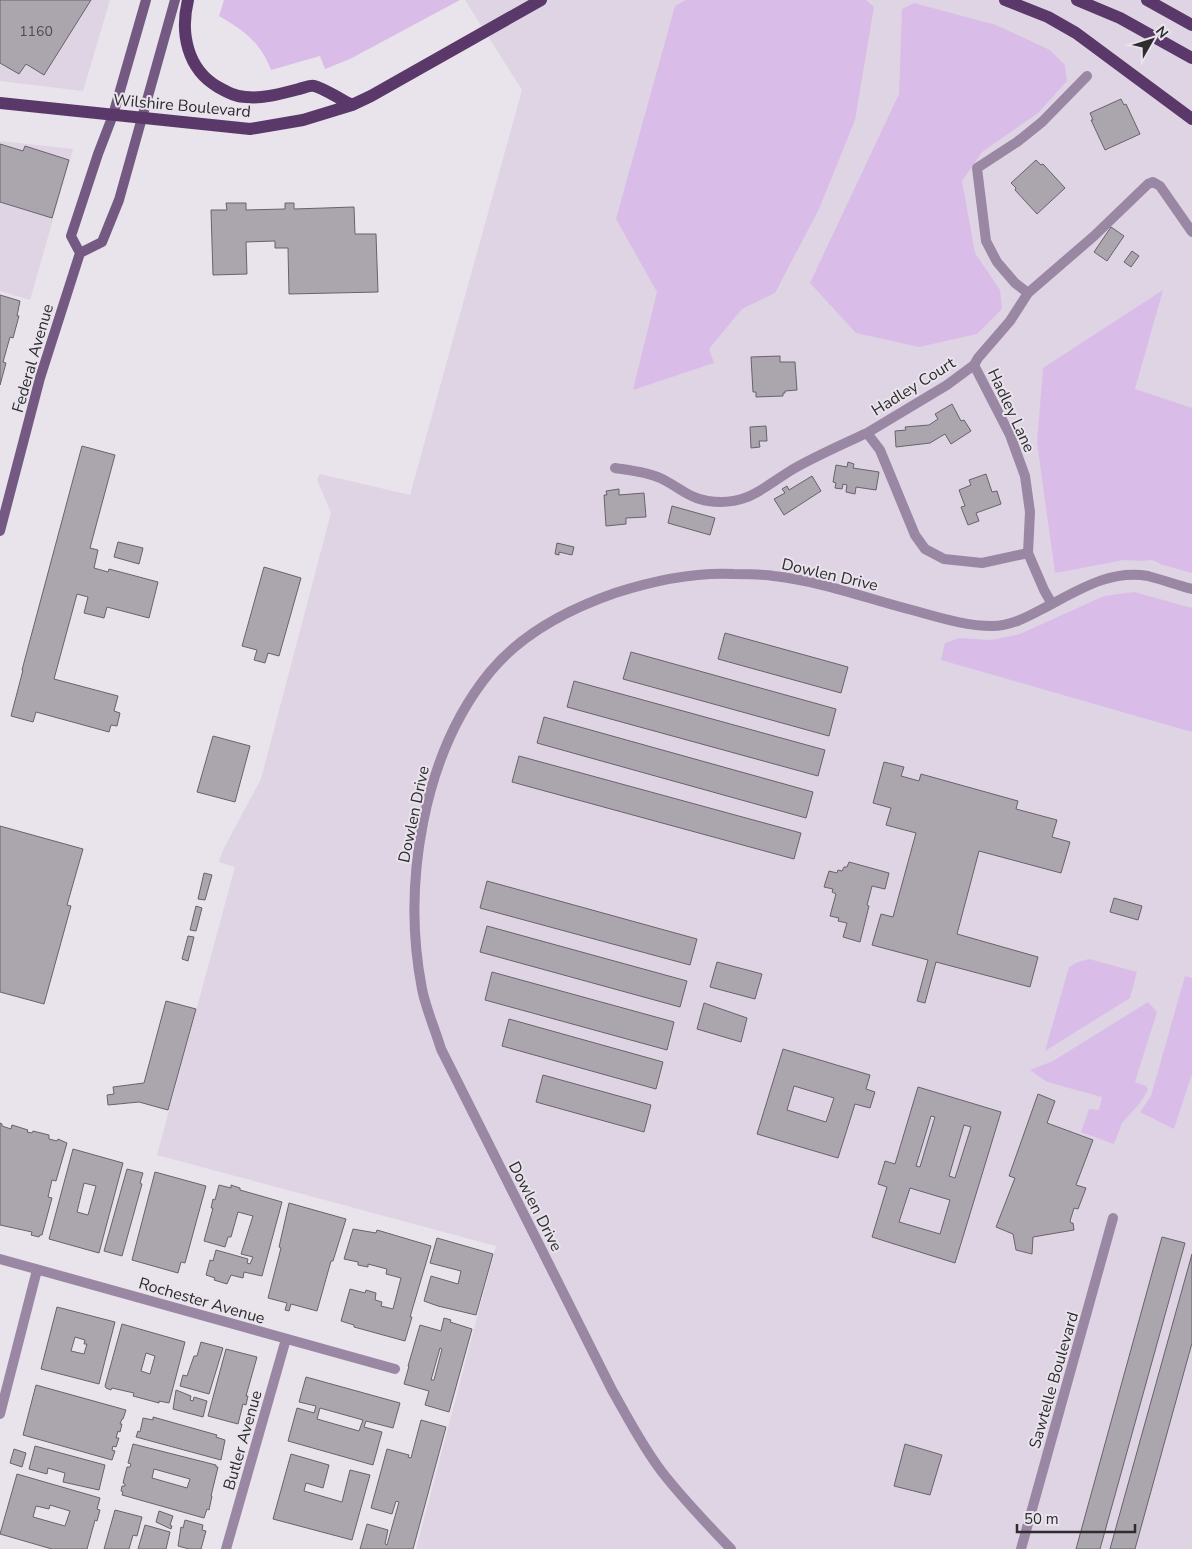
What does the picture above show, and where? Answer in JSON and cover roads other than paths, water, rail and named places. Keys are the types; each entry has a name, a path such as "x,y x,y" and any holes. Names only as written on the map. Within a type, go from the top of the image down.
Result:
{"main road":[{"path":"188,0 184,15 184,32 189,53 198,71 209,82 230,94 247,98 315,86 352,105"},
{"name":"Wilshire Boulevard","path":"0,103 250,129 303,120 352,105 541,0"},
{"path":"1005,0 1048,17 1076,33 1192,119"},
{"path":"1077,0 1120,18 1192,58"},
{"path":"1147,0 1192,25"}],"street":[{"path":"146,0 113,115 71,236 80,253 102,242 119,200 175,0"},
{"path":"1028,293 1015,283 997,262 986,241 977,168 1017,142 1042,122 1086,76"},
{"name":"Hadley Lane","path":"1052,604 1028,553 1030,512 1025,476 1010,435 974,365 1010,321 1028,293 1094,236 1148,184 1153,182 1160,186 1192,232"},
{"name":"Federal Avenue","path":"0,531 40,378 80,253"},
{"name":"Hadley Court","path":"615,468 660,477 677,489 706,501 726,502 750,497 800,465 867,433 947,386 974,365"},
{"path":"867,433 880,450 915,535 925,549 944,559 982,563 1028,553"},
{"name":"Dowlen Drive","path":"731,1549 686,1502 661,1471 638,1437 612,1390 441,1049 423,990 416,940 415,879 430,793 440,760 454,729 469,700 492,670 521,642 554,619 595,600 629,588 679,577 729,573 772,575 806,581 937,617 971,624 993,626 1013,623 1090,584 1116,576 1145,576 1192,590"},
{"name":"Sawtelle Boulevard","path":"1021,1549 1113,1218"},
{"name":"Rochester Avenue","path":"0,1259 395,1370"},
{"path":"0,1414 37,1270"},
{"name":"Butler Avenue","path":"226,1549 286,1338"}]}
